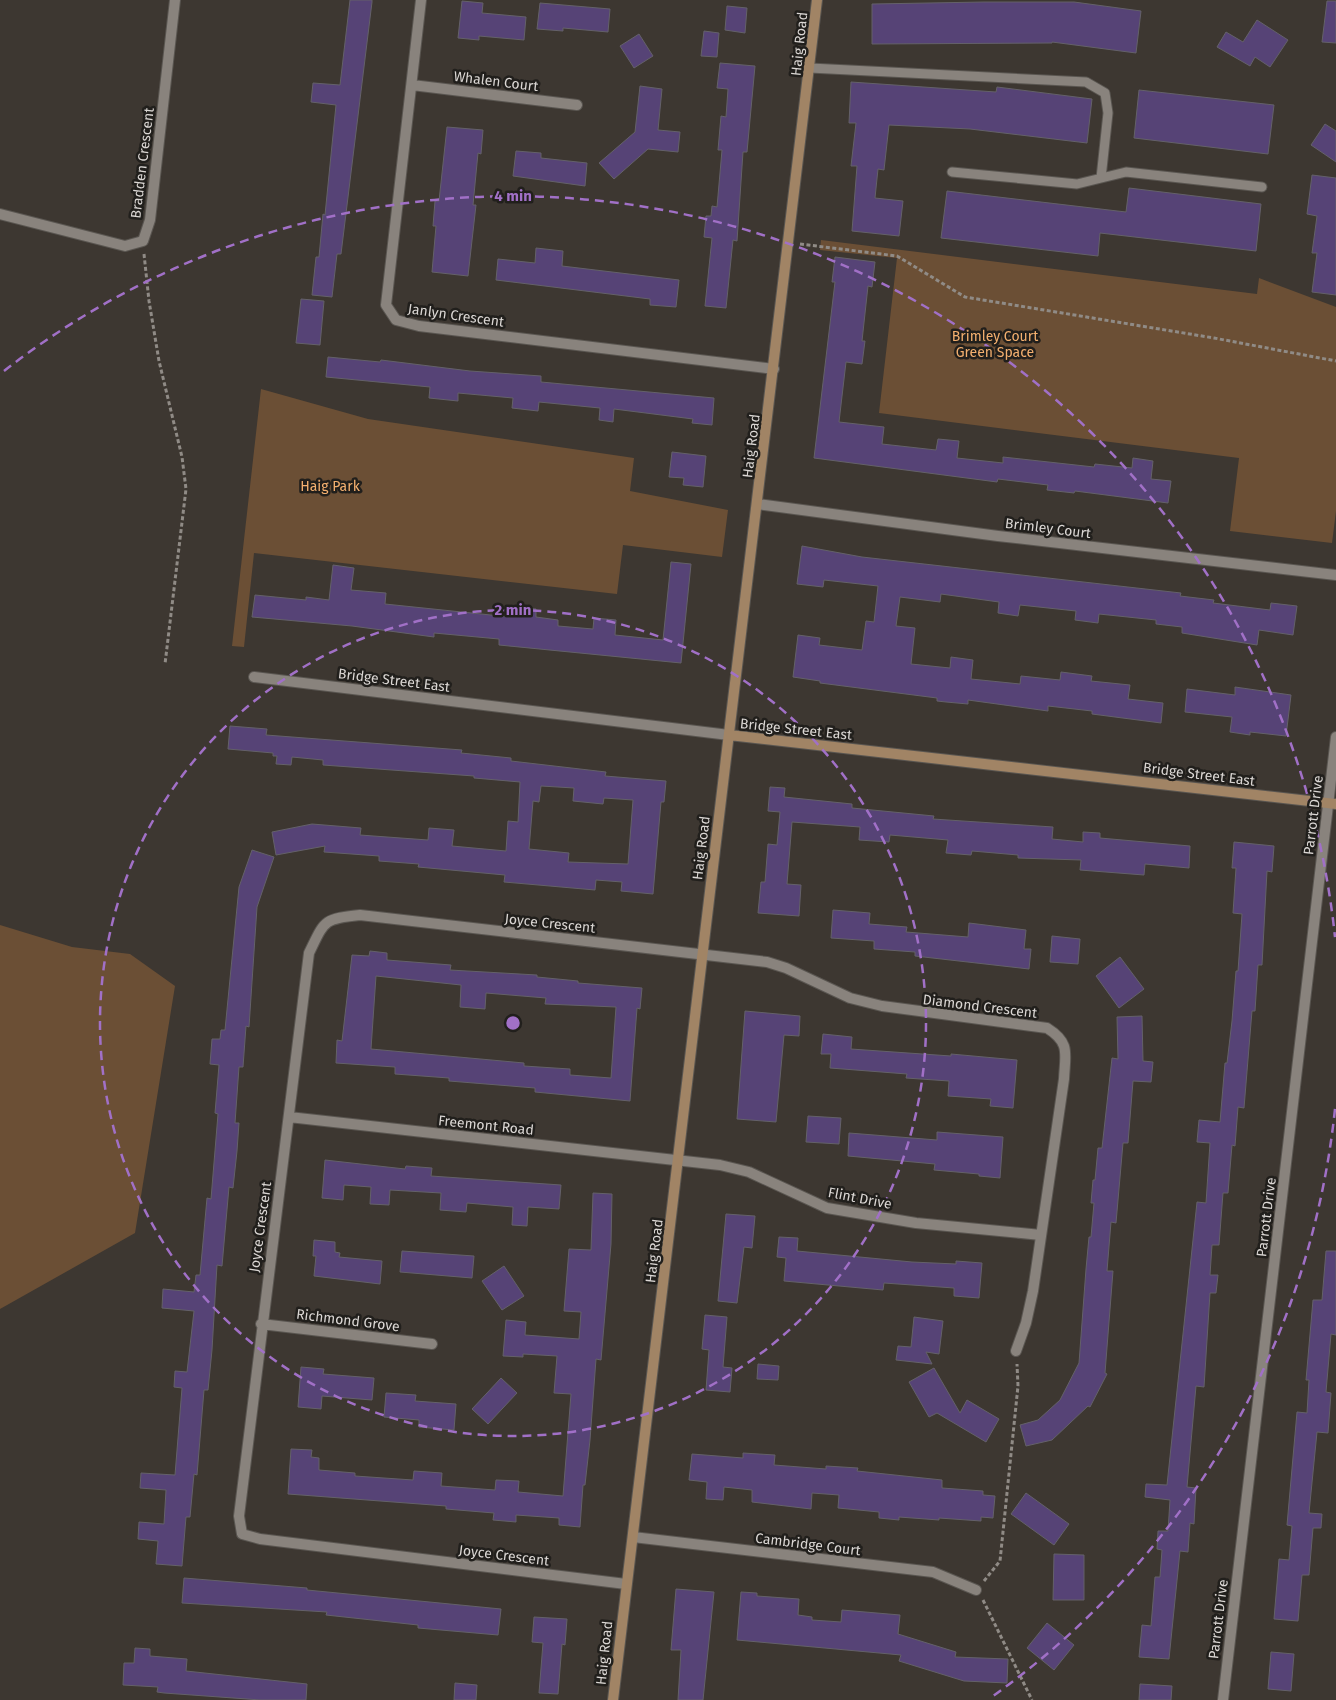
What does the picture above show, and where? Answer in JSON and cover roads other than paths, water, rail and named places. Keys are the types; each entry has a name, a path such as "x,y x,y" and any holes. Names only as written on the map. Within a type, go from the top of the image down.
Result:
{"street":[{"name":"Bradden Crescent","path":"0,214 125,246 143,241 150,220 175,0"},
{"name":"Janlyn Crescent","path":"421,0 386,305 396,320 419,326 774,369"},
{"name":"Haig Road","path":"613,1700 680,1160 702,954 758,504 817,0"},
{"name":"Whalen Court","path":"412,85 577,105"},
{"name":"Brimley Court","path":"758,504 998,536 1336,575"},
{"name":"Bridge Street East","path":"254,677 729,735 1332,804"},
{"name":"Parrott Drive","path":"1223,1700 1332,804 1336,738"},
{"name":"Joyce Crescent","path":"626,1584 260,1539 242,1534 239,1516 261,1324 289,1117 308,953 323,924 334,918 360,915 702,954"},
{"name":"Diamond Crescent","path":"702,954 773,964 850,998 882,1006 1047,1028 1058,1035 1065,1045 1064,1079 1031,1299 1026,1323 1016,1351"},
{"name":"Freemont Road","path":"289,1117 680,1160"},
{"name":"Flint Drive","path":"680,1160 720,1165 749,1172 827,1208 916,1223 1042,1235"},
{"name":"Richmond Grove","path":"261,1324 432,1344"},
{"name":"Cambridge Court","path":"633,1537 933,1572 976,1590"}],"lane":[{"path":"810,68 1086,82 1105,93 1108,113 1102,178"},
{"path":"952,172 1077,184 1126,172 1262,187"}],"park label":[{"name":"Brimley Court Green Space","path":"995,344"},
{"name":"Haig Park","path":"330,486"}]}
